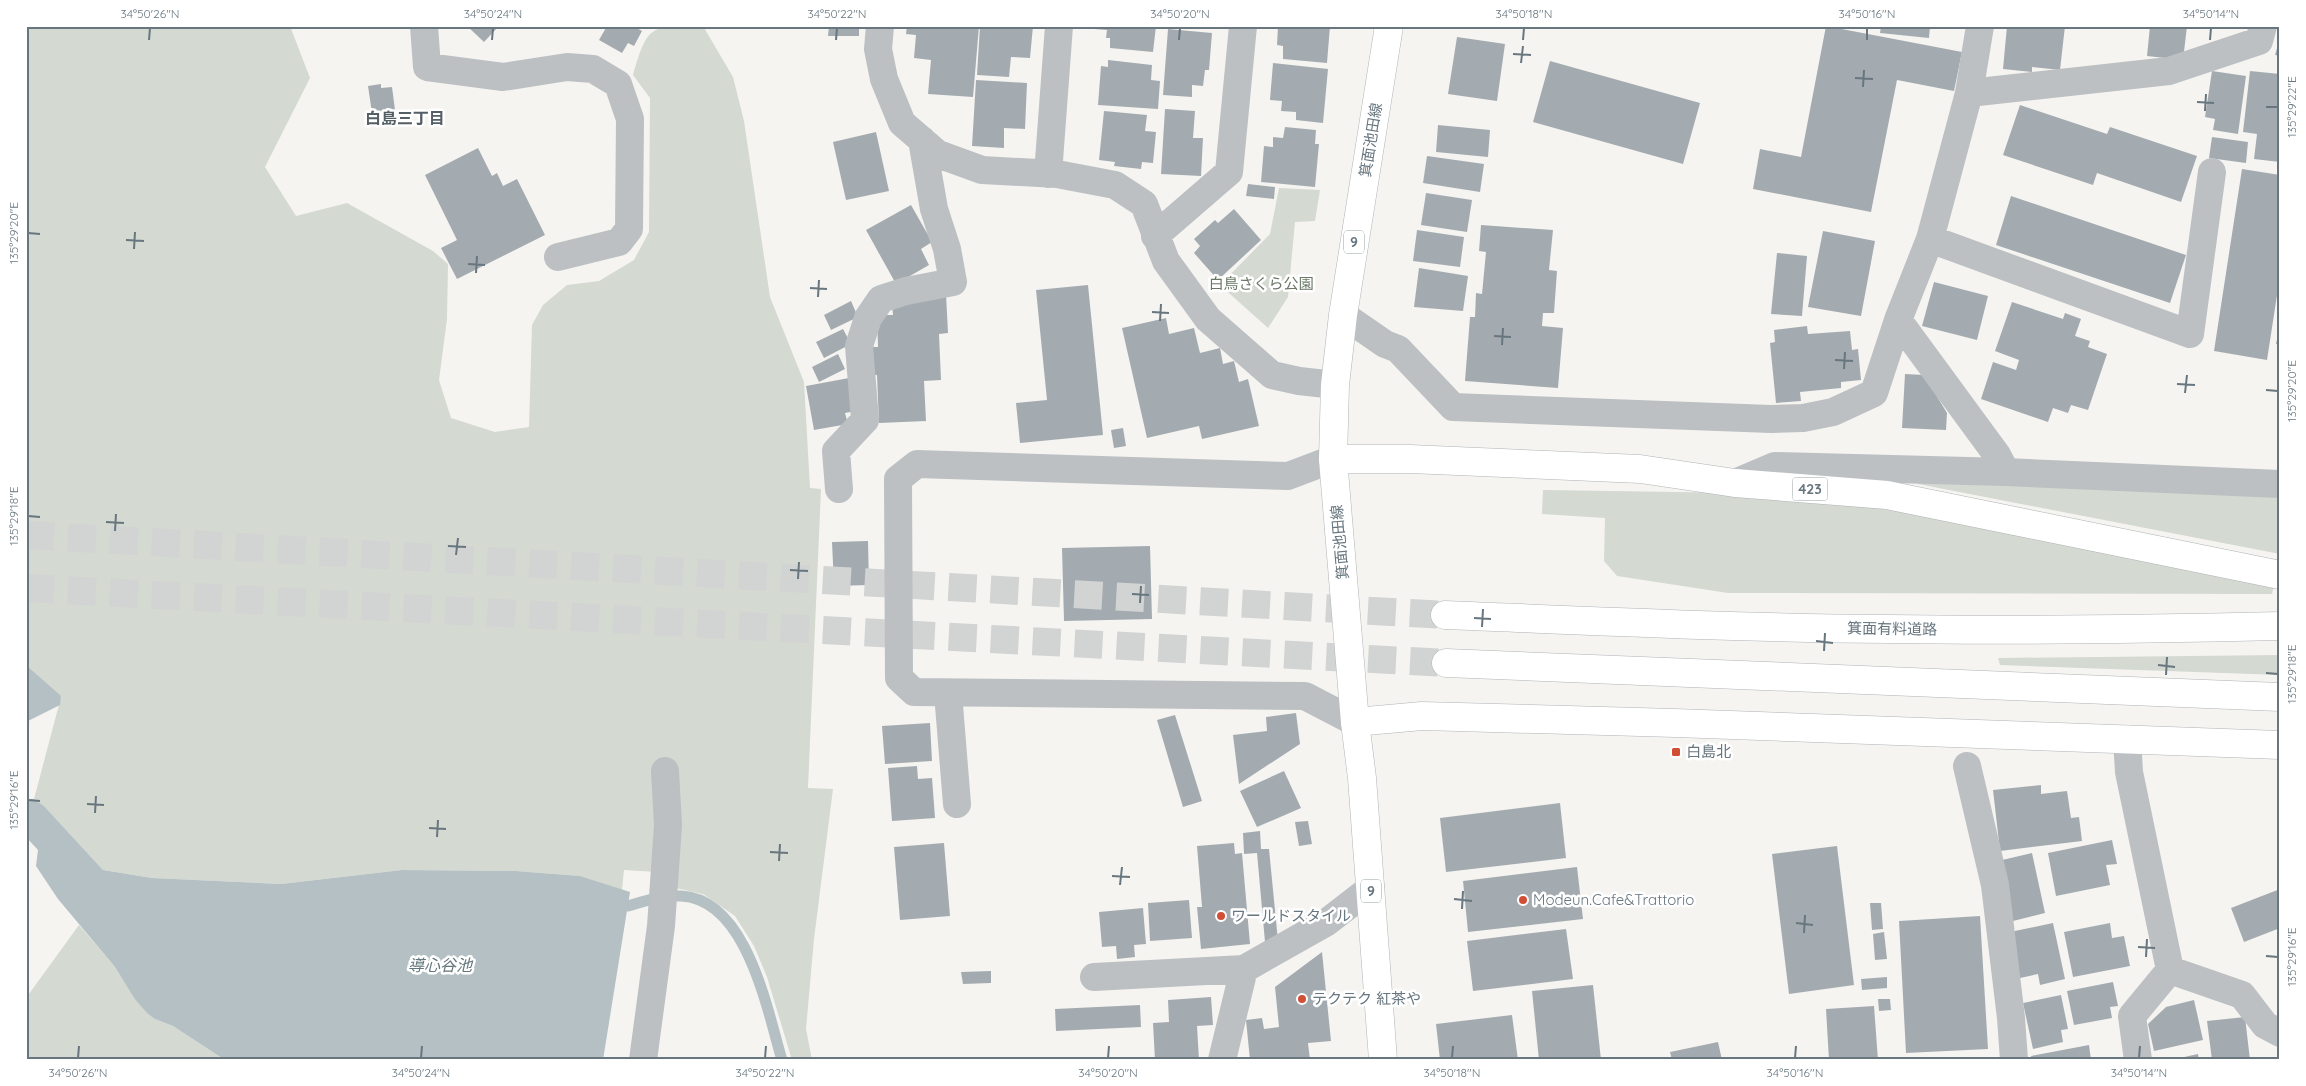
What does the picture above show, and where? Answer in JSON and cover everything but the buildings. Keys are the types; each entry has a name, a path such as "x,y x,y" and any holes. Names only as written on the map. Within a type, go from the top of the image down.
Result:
{"main road":[{"name":"箕面池田線","path":"1383,1060 1362,778 1355,722 1332,459 1335,385 1343,315 1389,26"},
{"name":"423","path":"1332,459 1410,459 1640,469 1735,482 1887,495 2280,575"},
{"name":"箕面有料道路","path":"1445,615 1748,627 1890,630 2152,629 2280,626"},
{"path":"1446,663 2280,697"},
{"path":"1355,722 1422,716 1675,723 2280,745"}],"street":[{"path":"424,26 428,67 503,77 567,67 593,69 618,84 630,119 629,229 619,242 558,256"},
{"path":"880,26 878,49 884,79 902,123 938,154 982,170 1048,174 1115,185 1144,204 1166,261 1208,319 1272,375 1299,381 1335,385"},
{"path":"1048,174 1059,26"},
{"path":"1156,238 1229,172 1243,26"},
{"path":"1343,315 1385,344 1398,349 1453,407 1771,419 1803,418 1833,412 1874,393 1898,320 1930,239 1969,93 1980,26"},
{"path":"1969,93 2169,71 2259,42 2264,26"},
{"path":"839,489 836,451 865,420 859,346 868,318 881,299 906,291 954,282 934,209 922,140"},
{"path":"1930,239 2190,334 2212,172"},
{"path":"1898,320 1997,455 2006,472"},
{"path":"1332,459 1288,476 917,464 898,479 899,678 914,692 1306,696 1355,722"},
{"path":"1735,482 1775,466 2006,472 2280,484"},
{"path":"948,693 957,804"},
{"path":"2127,739 2129,772 2170,970"},
{"path":"1966,766 1995,885 2011,1018 2014,1060"},
{"path":"643,1060 662,898 668,825 665,771"},
{"path":"1094,977 1244,969 1327,922 1370,888"},
{"path":"1222,1060 1244,969"},
{"path":"2170,970 2242,995 2265,1025 2280,1033"},
{"path":"2138,1060 2132,1016 2170,970"}],"green space":[{"path":"26,26 290,26 310,78 265,167 296,216 347,203 433,251 448,264 447,319 439,380 451,418 495,432 529,427 532,325 543,305 567,285 599,281 634,260 649,232 650,98 633,75 643,45 654,31 672,26 703,26 733,77 744,121 770,297 804,382 810,488 821,489 808,788 833,789 814,939 806,1029 812,1060 792,1060 767,977 754,946 735,916 703,894 671,887 657,872 624,870 622,890 580,876 516,871 402,870 281,884 152,878 103,870 44,806 34,799 61,697 26,665"},
{"name":"白鳥さくら公園","path":"1279,188 1320,190 1315,221 1295,222 1288,297 1268,328 1220,285 1270,234"},
{"path":"1917,479 2280,492 2280,554 1918,484"},
{"path":"1543,490 1743,493 1865,506 1982,525 2274,585 2272,594 1728,593 1617,576 1604,561 1605,518 1542,514"},
{"path":"2280,655 2280,675 2000,665 1998,658"},
{"path":"79,925 115,967 134,998 155,1019 173,1026 225,1060 26,1060 26,998"}],"water":[{"path":"26,665 61,696 60,705 26,722"},
{"name":"導心谷池","path":"26,799 34,799 44,806 103,870 152,878 281,884 402,870 516,871 580,876 630,892 603,1060 225,1060 173,1026 155,1019 147,1013 134,998 115,967 58,899 36,866 38,850 26,837"}],"waterway":[{"path":"628,906 661,897 681,896 704,902 723,916 738,936 751,960 761,987 782,1060"}],"tunnel":[{"path":"26,535 1445,615"},
{"path":"26,588 1446,663"}],"place":[{"name":"白島北","path":"1676,752"},
{"name":"Modeun.Cafe&Trattorio","path":"1523,900"},
{"name":"ワールドスタイル","path":"1221,916"},
{"name":"テクテク 紅茶や","path":"1302,999"}],"district":[{"name":"白島三丁目","path":"405,118"}]}
